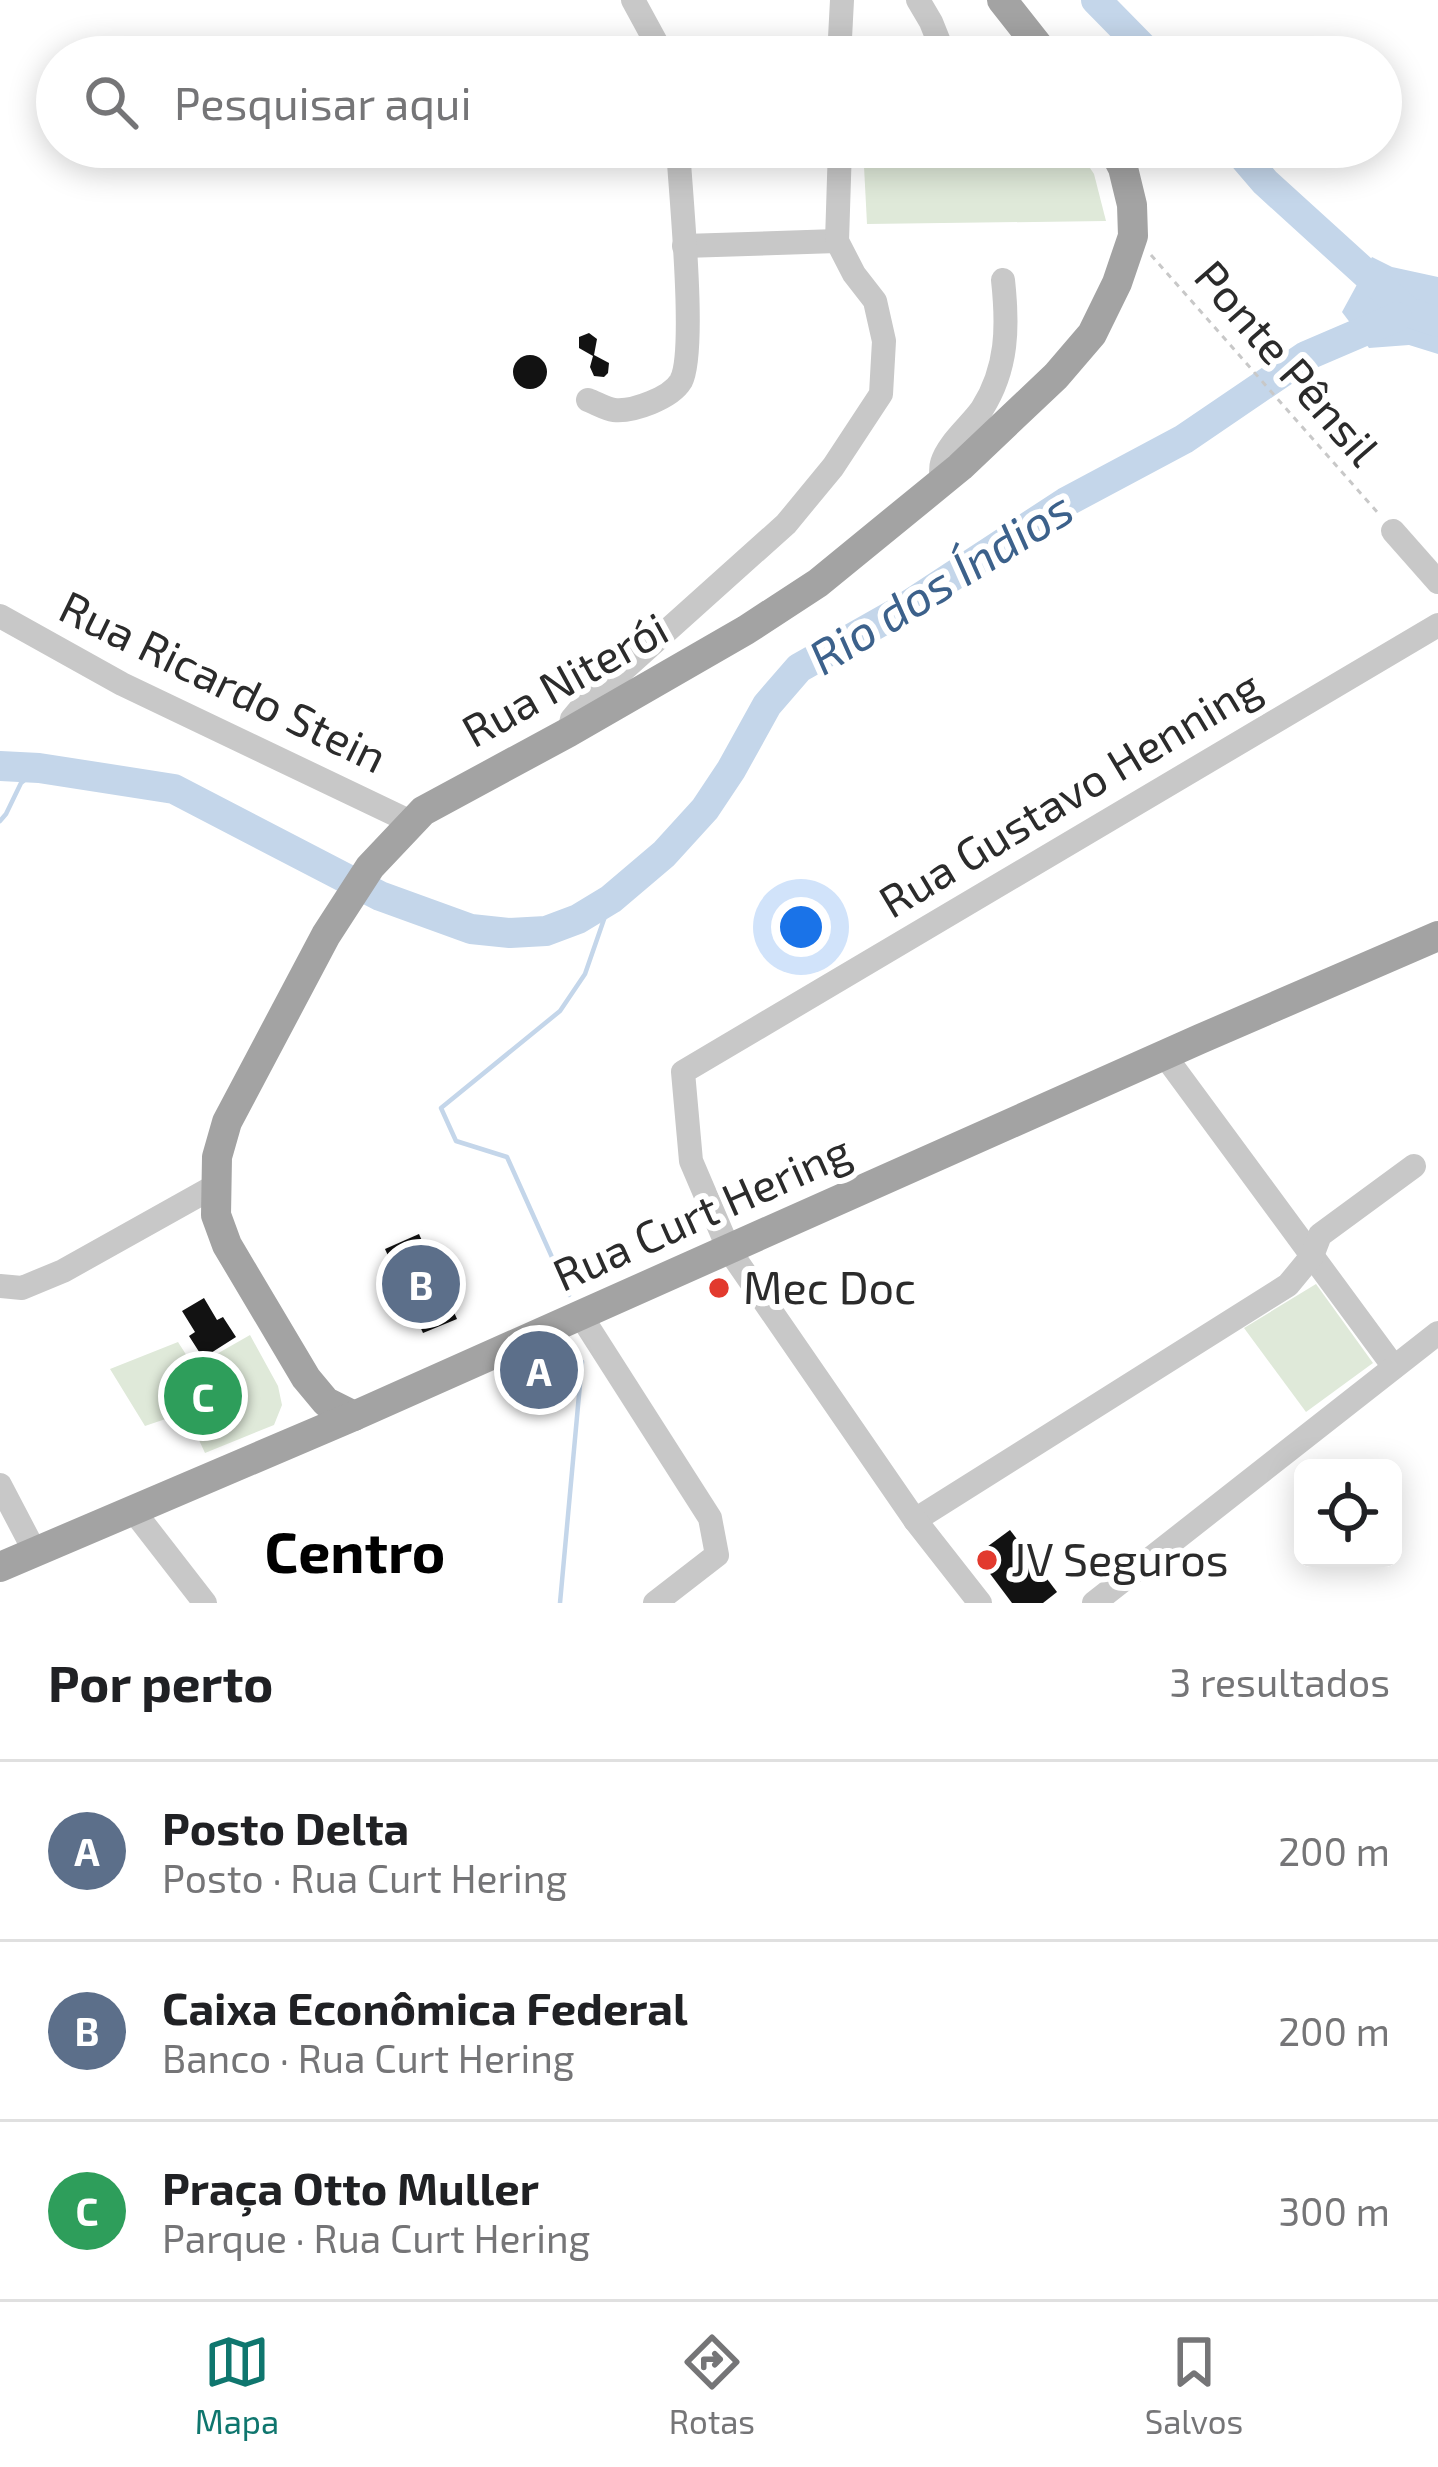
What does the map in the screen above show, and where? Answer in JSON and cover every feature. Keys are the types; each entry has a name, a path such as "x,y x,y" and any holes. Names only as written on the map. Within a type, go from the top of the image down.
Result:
{"main road":[{"path":"1002,0 1031,36"},
{"name":"Rua Niterói","path":"354,1416 326,1402 306,1378 227,1245 216,1215 217,1156 227,1122 326,935 370,867 433,804 569,732 805,593 1029,404 1092,334 1117,283 1133,236 1123,168"},
{"name":"Rua Curt Hering","path":"0,1567 354,1416 1438,936"},
{"path":"288,1442 305,1407 306,1378"}],"street":[{"path":"633,0 653,36"},
{"path":"840,36 842,0"},
{"path":"918,0 937,36"},
{"path":"588,400 614,410 639,407 669,393 682,380 688,336 679,168"},
{"path":"569,732 582,707 786,524 833,467 880,394 884,340 875,301 836,241 839,168"},
{"path":"684,246 836,241"},
{"path":"941,482 942,463 997,380 1007,331 1003,280"},
{"path":"1394,531 1438,582"},
{"name":"Rua Ricardo Stein","path":"0,616 122,684 411,822"},
{"name":"Rua Gustavo Henning","path":"729,1250 691,1161 683,1072 1438,625"},
{"path":"1165,1056 1394,1367"},
{"path":"915,1520 1288,1285 1312,1256 1320,1235 1414,1166"},
{"path":"11,1287 62,1271 215,1186"},
{"path":"729,1250 915,1520 980,1603"},
{"path":"581,1316 710,1518 716,1555 655,1603"},
{"path":"1094,1603 1438,1333"},
{"path":"0,1485 35,1552"},
{"path":"132,1509 205,1603"}],"path":[{"name":"Ponte Pênsil","path":"1133,236 1394,531"}],"green space":[{"path":"864,168 1090,168 1106,221 867,224"},
{"path":"1316,1284 1373,1363 1306,1412 1244,1328"},
{"path":"250,1335 278,1386 282,1405 274,1425 205,1453 186,1412 145,1426 110,1369 178,1342 194,1367"}],"water":[{"path":"1372,257 1392,267 1438,277 1438,354 1409,345 1369,348 1342,312"}],"building":[{"path":"589,333 597,339 594,355 609,363 604,377 594,376 593,356 579,348 579,337"},
{"path":"530,355 542,360 547,372 542,384 530,389 518,384 513,372 518,360"},
{"path":"419,1234 457,1319 423,1333 385,1249"},
{"path":"204,1298 217,1320 223,1317 236,1337 203,1358 189,1336 195,1332 182,1311"},
{"path":"1010,1530 1057,1592 1043,1603 1012,1603 976,1555"}],"waterway":[{"path":"1096,0 1131,36"},
{"path":"1253,168 1408,312 1438,322"},
{"name":"Rio dos Índios","path":"0,766 174,789 380,896 471,929 546,931 611,899 664,854 705,809 767,705 799,668 898,612 1066,502 1184,439 1306,356 1397,317"},
{"path":"0,821 21,783 39,768"},
{"path":"569,1295 507,1157 456,1141 441,1108 560,1011 585,974 611,899"},
{"path":"560,1603 582,1362"}],"place":[{"name":"Caixa Econômica Federal","path":"421,1284"},
{"name":"Mec Doc","path":"719,1288"},
{"name":"Posto Delta","path":"539,1370"},
{"name":"Praça Otto Muller","path":"203,1396"},
{"name":"JV Seguros","path":"987,1560"}],"district":[{"name":"Centro","path":"355,1553"}]}
